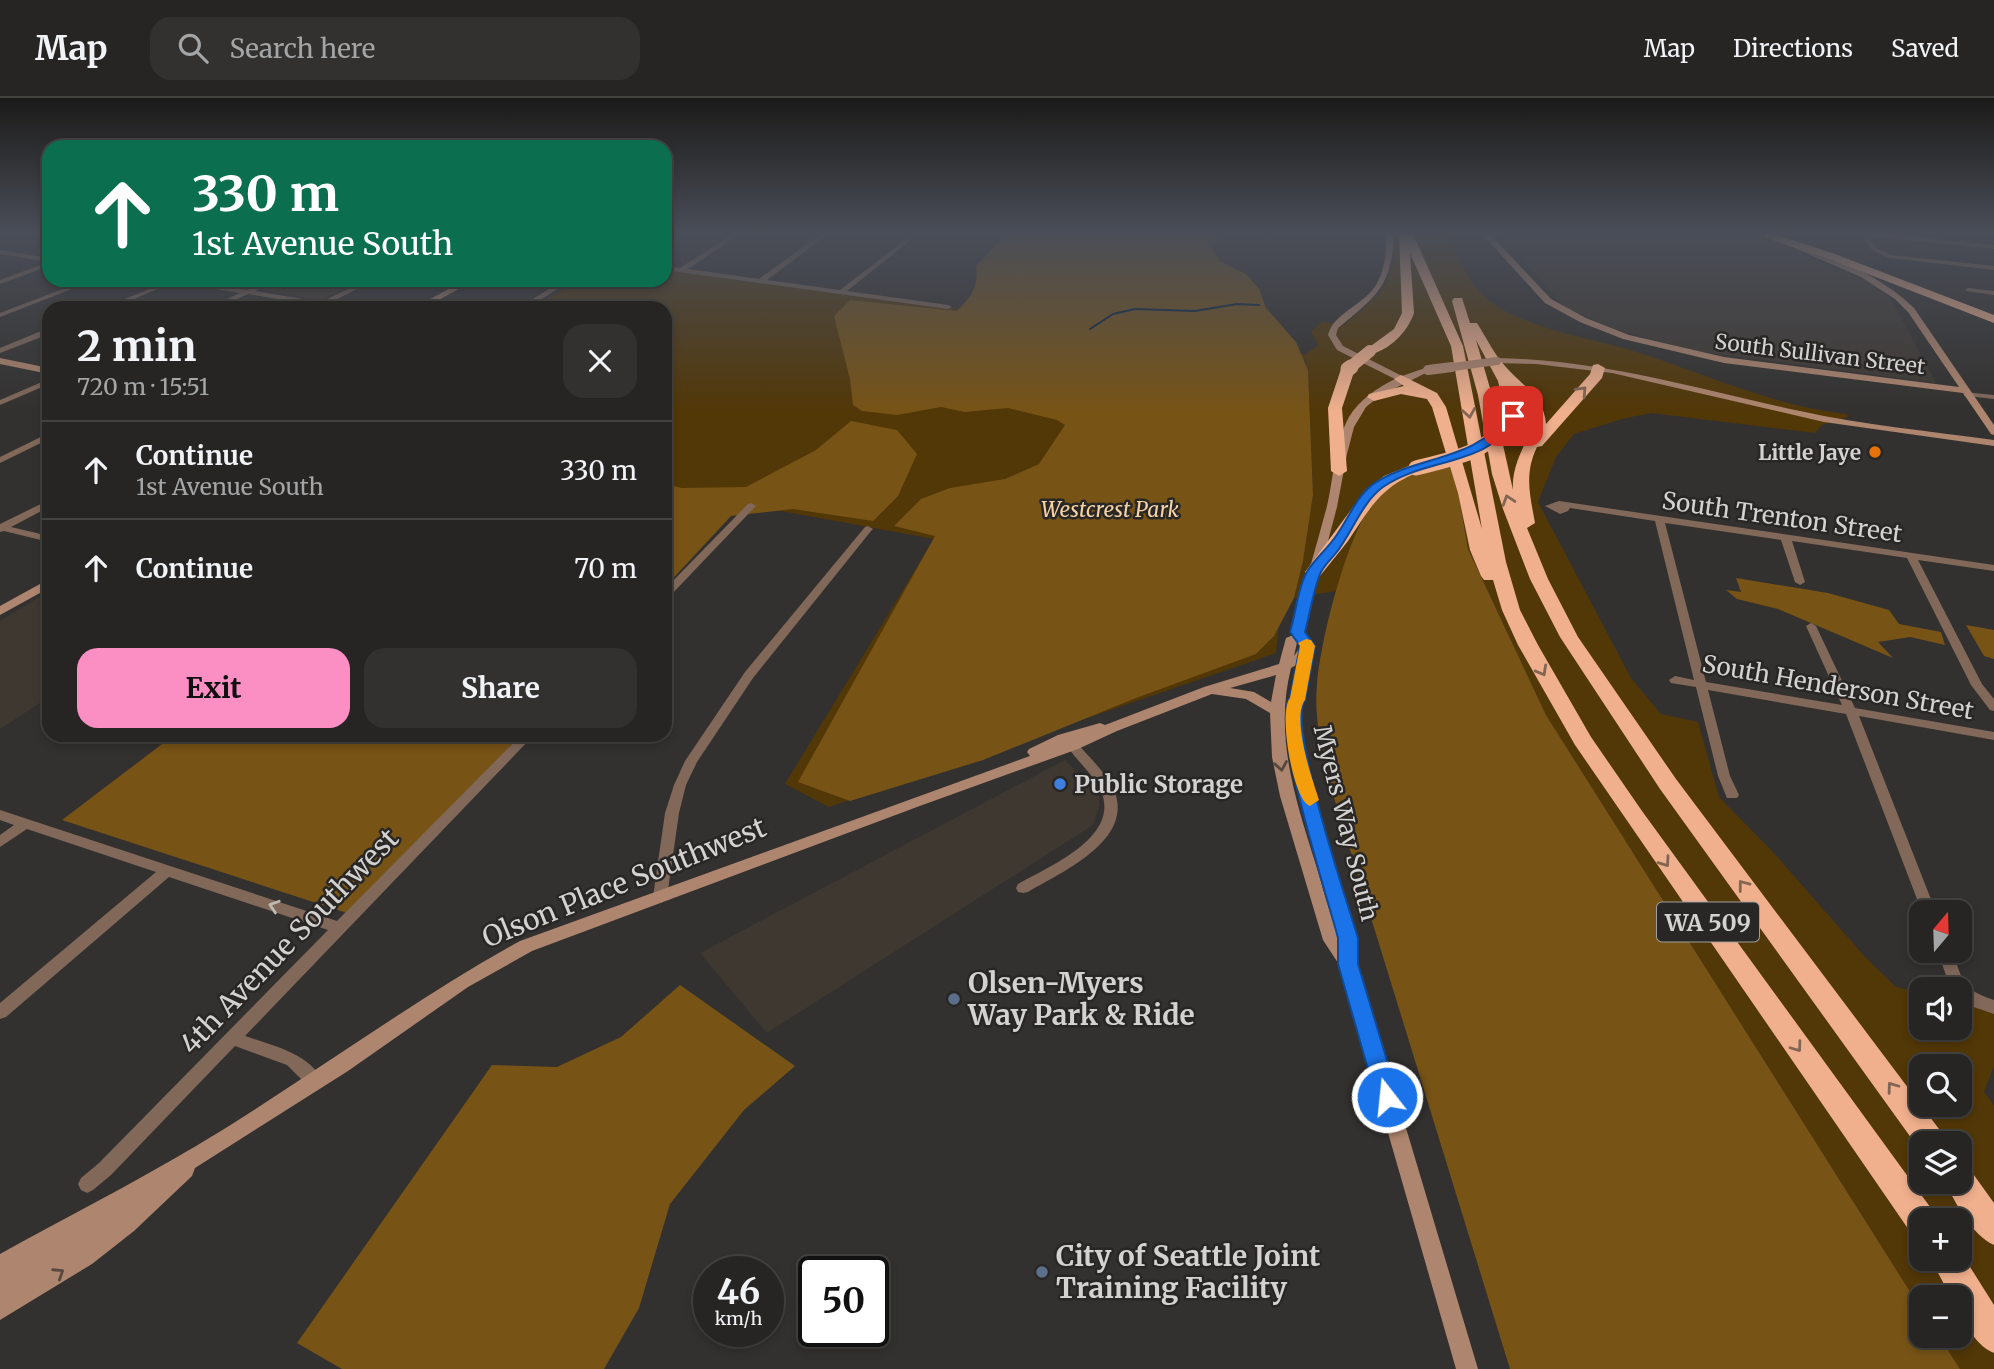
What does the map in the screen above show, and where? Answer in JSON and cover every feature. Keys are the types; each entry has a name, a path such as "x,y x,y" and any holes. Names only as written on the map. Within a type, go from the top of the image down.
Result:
{"highway":[{"path":"1339,471 1335,408 1348,369 1393,337 1406,322 1408,293"},
{"name":"WA 509","path":"1435,293 1457,346 1488,520 1511,610 1528,645 1590,751 1912,1208"},
{"path":"1928,293 1994,319"},
{"path":"1933,293 1994,319"},
{"path":"1953,293 1994,310"},
{"name":"WA 509","path":"1502,363 1455,297 1485,396 1504,488 1553,610 1587,667 1668,784 1923,1131"},
{"path":"1314,572 1341,539 1369,493 1391,478 1481,447 1504,431 1513,416 1512,400 1502,363"},
{"path":"1502,363 1538,411 1540,424 1521,469 1520,485 1534,563"},
{"path":"1529,452 1597,375 1598,368"},
{"path":"1401,379 1428,393 1435,400 1466,493 1479,550 1500,595 1511,610"},
{"path":"1374,397 1406,390 1435,400"},
{"path":"1969,1194 1994,1228"},
{"path":"1954,1271 1994,1336"}],"main road":[{"path":"1375,293 1334,327 1332,335 1346,352 1401,379"},
{"name":"South Sullivan Street","path":"1543,293 1557,306 1612,332 1671,350 1724,360 1966,392"},
{"path":"1895,293 1912,310 1994,432"},
{"path":"1502,363 1530,358 1628,369 1741,400"},
{"path":"0,361 42,370"},
{"path":"1502,363 1598,368 1848,423 1994,443"},
{"name":"Myers Way South","path":"1348,964 1331,940 1287,796 1279,758 1277,711 1282,669 1314,572 1352,422 1364,404 1401,379 1428,370 1502,363"},
{"path":"0,611 42,587"},
{"path":"1261,673 1263,666 1278,657 1284,643 1295,635 1308,646 1298,659 1282,669 1289,681 1288,700 1293,704"},
{"name":"Myers Way South","path":"1308,646 1298,700 1293,704 1293,729 1301,771 1348,938 1348,964 1467,1369"},
{"name":"Olson Place Southwest","path":"0,1266 202,1153 496,961 526,946 1023,762 1073,747 1112,728 1209,691 1261,673 1282,669"},
{"path":"1209,691 1249,695 1277,711"},
{"name":"Olson Place Southwest","path":"1023,762 1038,748 1063,738 1091,728 1112,728"},
{"path":"0,1290 202,1153"},
{"name":"Olson Place Southwest","path":"0,1309 84,1256 127,1224 202,1153"}],"street":[{"path":"0,315 57,293"},
{"path":"125,301 144,293"},
{"path":"227,301 244,293"},
{"path":"254,293 293,301"},
{"path":"328,301 344,293"},
{"path":"851,293 948,307"},
{"path":"0,351 42,334"},
{"path":"0,402 42,384"},
{"name":"South Sullivan Street","path":"1966,392 1994,397"},
{"path":"0,460 42,439"},
{"name":"South Trenton Street","path":"1564,505 1994,568"},
{"path":"672,589 751,506"},
{"path":"1,528 42,507"},
{"path":"1660,521 1700,685 1724,776 1732,795"},
{"path":"1,528 42,538"},
{"path":"660,897 672,813 691,761 749,675 868,529"},
{"path":"1786,539 1800,582"},
{"path":"1911,556 1977,685 1994,707"},
{"path":"1811,626 1852,712 1924,900"},
{"name":"South Henderson Street","path":"1675,680 1994,736"},
{"name":"4th Avenue Southwest","path":"87,1184 105,1169 521,742"},
{"path":"1023,887 1096,843 1111,821 1111,800 1107,789 1073,747"},
{"path":"0,816 339,928"},
{"path":"0,842 24,824"},
{"path":"0,1012 167,871"},
{"path":"1972,997 1994,1007"},
{"path":"231,1038 293,1060 314,1082"}],"shaded area":[{"path":"280,293 335,293 321,300"},
{"path":"1552,293 1884,293 1891,299 1936,383 1694,351 1614,329 1565,307"},
{"path":"42,595 42,702 0,729 0,621"},
{"path":"1065,760 1099,797 1093,825 767,1033 700,953"}],"green space":[{"path":"557,293 840,293 1304,355 1319,345 1311,332 1323,321 1342,326 1379,293 1482,293 1500,308 1530,322 1627,349 1790,404 1847,414 1848,417 1822,425 1815,433 1651,413 1622,419 1574,434 1556,457 1538,502 1631,678 1661,714 1698,722 1719,797 1773,852 1866,958 1896,987 1909,990 1909,1040 1972,1040 1972,1005 1994,1013 1994,1066 1984,1092 1994,1105 1994,1369 1960,1369 1946,1348 1972,1348 1972,1285 1909,1285 1909,1290 1546,715 1468,549 1453,463 1395,483 1360,522 1336,591 1294,598 1303,561 1313,495 1308,370 1304,357 1276,653 829,807 785,784 934,539 743,504 672,577 672,301 544,301"},
{"name":"Westcrest Park","path":"971,293 1261,293 1266,308 1296,342 1308,370 1313,495 1303,561 1294,598 1274,636 1256,654 1136,698 983,760 850,801 798,782 935,536 894,526 921,499 950,488 1005,479 1039,464 1065,425 1057,420 1008,408 965,412 941,407 897,415 862,411 853,405 850,379 834,316 850,300 957,311"},
{"path":"851,421 897,430 917,454 898,496 873,521 793,509 731,516 672,579 672,486 682,488 746,487 816,450"},
{"path":"1453,462 1468,549 1546,715 1909,1290 1909,1348 1946,1348 1960,1369 1510,1369 1327,775 1316,708 1319,665 1330,613 1347,556 1369,508 1380,493 1414,473"},
{"path":"1736,578 1828,593 1889,610 1899,624 1941,632 1945,645 1910,637 1878,642 1893,658 1778,609 1737,599 1726,590 1741,592"},
{"path":"1966,625 1994,630 1994,659 1984,656"},
{"path":"165,742 514,742 347,913 62,820"},
{"path":"680,985 795,1066 744,1110 670,1204 639,1308 604,1369 342,1369 297,1343 492,1065 557,1067 621,1037"}],"waterway":[{"path":"1090,329 1113,314 1135,309 1195,311 1237,304 1259,305"}],"slow traffic":[{"path":"1306,643 1308,646 1298,700 1293,704 1293,729 1310,800"}],"place":[{"name":"Little Jaye","path":"1875,452"},
{"name":"Public Storage","path":"1060,784"},
{"name":"Olsen-Myers Way Park & Ride","path":"954,999"},
{"name":"City of Seattle Joint Training Facility","path":"1042,1272"}],"route":[{"path":"1387,1097 1348,964 1348,938 1301,771 1293,729 1293,704 1298,700 1308,646 1298,632 1314,572 1341,539 1369,493 1379,484 1403,472 1465,454 1496,439 1513,416"}]}
